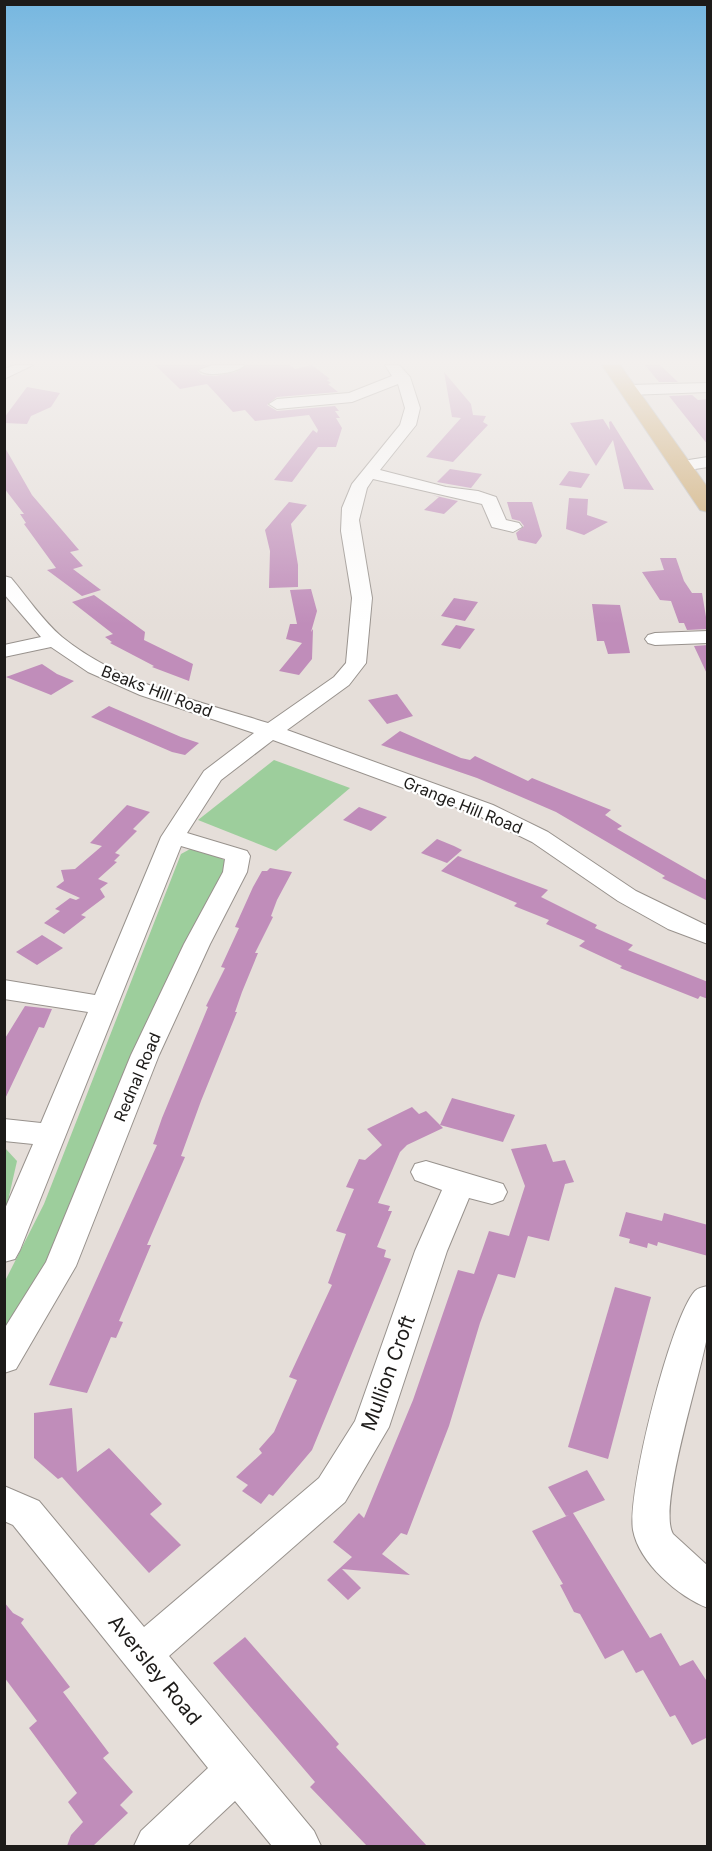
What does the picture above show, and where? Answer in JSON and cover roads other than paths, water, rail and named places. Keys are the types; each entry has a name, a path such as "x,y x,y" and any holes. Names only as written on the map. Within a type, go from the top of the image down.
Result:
{"highway":[{"path":"672,451 708,505"}],"street":[{"path":"4,1250 173,837 212,776 347,677 356,664 362,597 349,520 352,501 360,484 388,451"},
{"path":"682,466 708,462"},
{"path":"370,473 446,492 478,496 490,501 505,525 475,521"},
{"name":"Beaks Hill Road","path":"4,582 54,640 95,668 147,691 270,733"},
{"path":"654,639 708,637"},
{"path":"4,651 54,640"},
{"name":"Grange Hill Road","path":"270,733 494,814 540,837 627,896 677,923 708,936"},
{"name":"Rednal Road","path":"4,1359 60,1266 145,1055 197,944 235,872 238,856 231,852 173,837"},
{"path":"4,989 10,992 106,1005"},
{"path":"4,1130 52,1135"},
{"name":"Mullion Croft","path":"142,1654 332,1490 371,1427 431,1251 476,1188 426,1172"},
{"path":"704,1303 668,1421 653,1507 652,1530 658,1543 708,1590"},
{"name":"Aversley Road","path":"4,1502 26,1512 299,1846"},
{"path":"156,1846 236,1771"}]}
